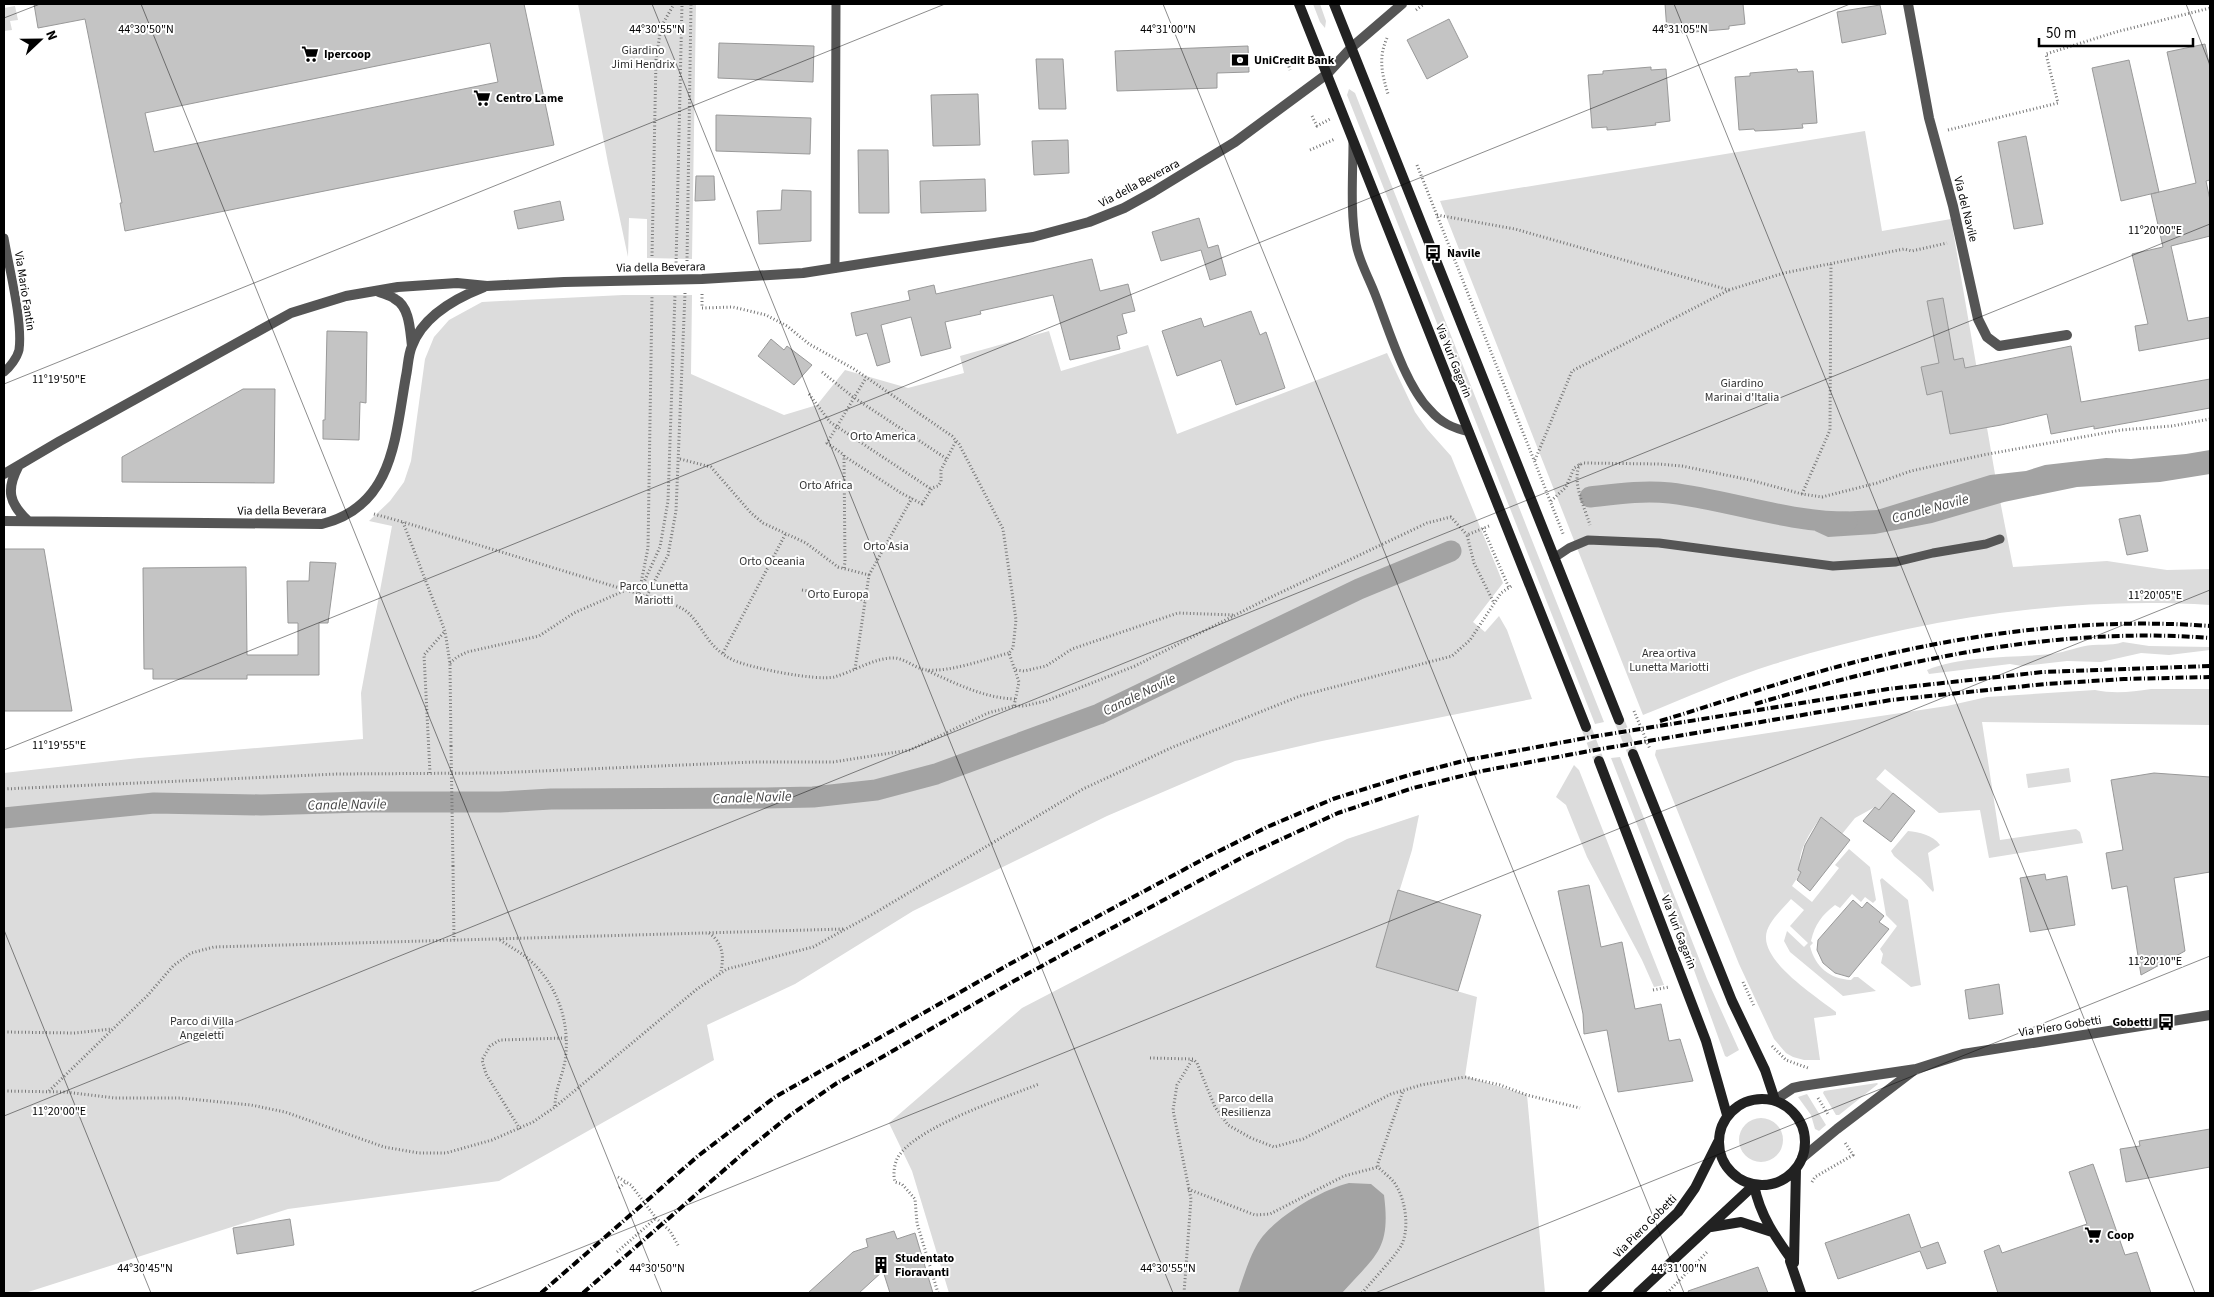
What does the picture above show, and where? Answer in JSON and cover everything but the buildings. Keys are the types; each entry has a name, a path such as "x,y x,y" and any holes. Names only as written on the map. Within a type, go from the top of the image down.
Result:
{"main road":[{"name":"Via Yuri Gagarin","path":"1299,4 1586,727"},
{"name":"Via Yuri Gagarin","path":"1334,4 1619,720"},
{"name":"Via Yuri Gagarin","path":"1633,754 1732,1001 1765,1070 1774,1100"},
{"name":"Via Yuri Gagarin","path":"1599,761 1706,1041 1727,1115"},
{"path":"1757,1099 1774,1100 1786,1106 1796,1116 1803,1128 1805,1144 1802,1158 1796,1169 1778,1182 1754,1185 1734,1175 1726,1166 1720,1154 1719,1133 1727,1115 1744,1102 1757,1099"},
{"name":"Via Piero Gobetti","path":"1593,1293 1678,1212 1695,1188 1718,1142"},
{"path":"1794,1262 1796,1169"},
{"path":"1638,1293 1754,1185"},
{"path":"1754,1185 1760,1208 1772,1232 1794,1262"},
{"path":"1710,1227 1742,1222 1772,1232"},
{"path":"1794,1262 1790,1261 1801,1293"}],"street":[{"name":"Via della Beverara","path":"4,474 291,313 322,302 374,290 457,283 487,286 769,276 835,268 1033,236 1089,222 1110,214 1153,192 1235,142 1327,74 1352,47 1402,4"},
{"name":"Via del Navile","path":"1908,4 1933,134 1962,240 1978,319 1987,337 1999,346 2067,335"},
{"name":"Via della Beverara","path":"412,346 424,326 434,315 469,294 487,286"},
{"name":"Via della Beverara","path":"4,521 322,524 339,520 356,510 381,482 392,454 412,346 408,322 401,303 374,290"},
{"path":"18,466 11,481 12,497 16,510 28,521"},
{"name":"Via Piero Gobetti","path":"1774,1100 1793,1088 1808,1084 1916,1069 1963,1054 2210,1015"},
{"name":"Via Piero Gobetti","path":"1802,1158 1916,1069"}],"lane":[{"path":"835,268 836,4"},
{"path":"1353,139 1352,208 1358,252 1405,369 1421,399 1430,411 1449,426 1469,432"},
{"name":"Via Mario Fantin","path":"4,238 20,333 18,352 9,368 4,372"},
{"path":"1554,558 1568,548 1588,540 1659,543 1833,566 1896,562 1986,544 2000,539"}],"path":[{"path":"652,256 656,60 661,26 674,4"},
{"path":"676,261 682,4"},
{"path":"687,261 691,4"},
{"path":"1933,134 2058,103 2046,54 2116,32 2210,8"},
{"path":"1381,50 1381,70 1391,101"},
{"path":"1288,63 1290,70"},
{"path":"1312,116 1317,126"},
{"path":"1310,150 1335,139"},
{"path":"1416,162 1552,501"},
{"path":"1437,215 1515,230 1729,290"},
{"path":"1535,460 1572,371 1729,290 1784,273 1904,249 1912,251 1962,240"},
{"path":"1802,494 1830,430 1831,263"},
{"path":"702,292 702,308 733,307 766,315 787,326 809,344 866,378 956,441 1003,529 1016,620 1013,648 1009,653 941,670 926,670"},
{"path":"639,593 660,547 668,501 675,293"},
{"path":"647,596 668,555 676,511 680,459 685,293"},
{"path":"639,593 648,548 652,296"},
{"path":"822,372 853,397 947,459"},
{"path":"866,378 827,443 844,455 900,493 922,504 931,489 938,486 941,482 941,470 956,441"},
{"path":"809,394 830,422 931,489"},
{"path":"1546,503 1552,501 1566,487 1574,468 1580,464 1615,462 1682,466 1822,497 1877,483 1911,471 1983,455 2120,430 2172,426 2210,419"},
{"path":"844,455 846,562 844,568"},
{"path":"680,459 711,467 751,514 763,523 806,543 833,564 869,575"},
{"path":"1580,464 1577,478 1580,493 1596,541"},
{"path":"810,486 845,485"},
{"path":"854,670 869,575 912,498"},
{"path":"356,510 403,522 639,593 686,610 707,640 733,660 755,667 818,678 831,678 882,659 896,658 965,688 996,698 1015,700"},
{"path":"4,789 337,774 494,773 752,762 833,762 910,750 988,713 1014,706 1037,704 1135,666 1439,518 1451,517 1467,535 1474,563 1494,603"},
{"path":"403,522 445,631 450,664 454,940"},
{"path":"1467,535 1489,526"},
{"path":"4,1091 49,1091 114,1098 180,1098 250,1105 285,1112 377,1145 419,1153 459,1151 520,1129 555,1107 697,989 721,972 749,962 804,950 1084,789 1173,747 1300,696 1452,656 1470,640 1501,593 1509,588 1483,528"},
{"path":"723,653 786,533"},
{"path":"450,664 457,657 467,652 539,636 574,613 626,590"},
{"path":"802,590 865,600"},
{"path":"1016,670 1024,671 1046,666 1072,649 1178,613 1235,616"},
{"path":"430,773 424,655 445,631"},
{"path":"1009,653 1019,682 1014,706"},
{"path":"49,1091 148,994 173,966 191,953 214,948 845,928"},
{"path":"709,932 721,946 723,958 721,972"},
{"path":"499,939 527,958 548,982 561,1008 566,1038 565,1060 555,1093 555,1107"},
{"path":"1653,990 1670,987"},
{"path":"4,1032 74,1032 113,1029"},
{"path":"520,1129 486,1074 482,1060 490,1046 500,1040 566,1038"},
{"path":"1770,1042 1776,1052 1786,1060 1801,1067 1811,1068"},
{"path":"1150,1058 1193,1059 1197,1063 1215,1107 1228,1125 1274,1147 1303,1139 1391,1094 1421,1085 1465,1077 1580,1108"},
{"path":"1184,1293 1191,1199 1173,1110 1177,1084 1193,1059"},
{"path":"938,1293 917,1222 915,1199 902,1184 895,1182 893,1176 897,1160 917,1140 945,1122 1039,1084"},
{"path":"1378,1167 1404,1090"},
{"path":"1815,1093 1832,1120"},
{"path":"1810,1185 1815,1177 1853,1155 1842,1137"},
{"path":"1188,1189 1255,1215 1263,1216 1344,1176 1378,1167"},
{"path":"1362,1293 1402,1244 1406,1221 1404,1203 1398,1187 1378,1167"},
{"path":"618,1177 626,1182 645,1201 656,1218 670,1231 679,1246"},
{"path":"620,1188 626,1182"},
{"path":"617,1252 656,1218"},
{"path":"1667,1293 1712,1248"}],"green space":[{"name":"Giardino Jimi Hendrix","path":"578,4 696,4 692,259 647,258 647,219 629,218 628,257"},
{"path":"1313,4 1320,4 1326,21 1325,28 1320,22"},
{"path":"15,6 18,20 10,21 12,30 4,31 4,8"},
{"path":"1349,89 1355,93 1604,722 1595,724 1347,95"},
{"name":"Giardino Marinai d'Italia","path":"1865,131 1882,231 1951,219 2013,567 2107,561 2167,570 2210,569 2210,605 2099,604 2044,608 1935,624 1827,648 1774,664 1643,715 1440,201"},
{"path":"623,295 692,295 691,374 784,415 817,405 845,370 908,388 964,373 960,356 1049,331 1061,371 1148,345 1177,434 1387,353 1415,412 1451,456 1503,583 1473,622 1485,632 1499,616 1507,630 1532,699 1322,741 1235,761 1107,816 913,911 795,984 707,1025 714,1060 499,1181 288,1209 25,1293 4,1293 4,773 139,758 363,739 361,693 392,526 369,521 390,501 404,482 411,461 425,359 434,337 449,320 482,302"},
{"path":"2123,642 2149,646 2210,647 2210,650 2169,655 2141,653 2101,662 2067,661 2022,666 2010,664 1929,674 1927,670 1941,665 1972,659 2052,654 2088,646"},
{"path":"2151,689 2210,689 2210,725 1982,722 2000,840 2076,829 2080,832 2083,843 1989,858 1980,810 1939,813 1885,769 1876,779 1893,793 1879,810 1875,807 1855,818 1842,834 1821,817 1802,850 1800,858 1801,872 1792,886 1812,902 1839,868 1835,865 1849,849 1870,867 1876,900 1873,903 1865,897 1861,902 1852,894 1840,908 1835,905 1830,909 1820,920 1815,930 1811,941 1813,943 1810,946 1812,953 1824,971 1843,979 1851,980 1854,977 1858,977 1876,991 1843,996 1790,952 1784,941 1787,931 1804,947 1808,943 1790,926 1804,910 1791,899 1769,927 1766,937 1768,947 1774,958 1793,979 1836,1012 1836,1015 1814,1018 1820,1060 1804,1060 1786,1053 1774,1039 1739,964 1655,755 1656,750 1947,706 1987,697 2095,690 2123,692"},
{"path":"1620,757 1707,979 1739,1050 1727,1057 1725,1056 1694,970 1611,758"},
{"path":"1574,765 1579,770 1664,985 1654,987 1642,960 1587,857 1566,805 1556,797"},
{"path":"2069,768 2071,782 2028,788 2026,774"},
{"name":"Parco della Resilienza","path":"1419,815 1412,850 1376,967 1477,997 1465,1076 1527,1095 1545,1293 949,1293 912,1171 889,1123 1022,1008 1347,839"},
{"path":"1908,831 1930,836 1940,845 1928,853 1933,892 1891,851"},
{"path":"1882,878 1908,900 1921,985 1911,987 1881,963 1883,954 1880,949 1897,926 1886,915 1880,880"},
{"path":"1877,1083 1839,1115 1836,1115 1823,1093 1824,1091"},
{"path":"1807,1094 1826,1125 1819,1131 1815,1129 1811,1115 1798,1097"},
{"path":"1765,1118 1777,1124 1782,1131 1782,1149 1777,1156 1770,1161 1757,1162 1749,1159 1742,1152 1739,1136 1742,1128 1749,1121"}],"water":[{"path":"2210,450 2210,474 2160,482 2077,487 2004,502 1932,523 1875,534 1828,537 1815,531 1819,513 1877,510 1990,475 2026,471 2045,465 2106,458 2131,459"},
{"path":"1349,1183 1371,1184 1384,1195 1386,1213 1383,1240 1378,1250 1372,1260 1342,1293 1238,1293 1253,1251 1260,1240 1277,1222 1300,1205 1326,1191"}],"waterway":[{"name":"Canale Navile","path":"1590,497 1660,492 1714,500 1780,515 1847,522"},
{"name":"Canale Navile","path":"4,818 154,803 261,805 364,802 500,802 551,799 766,798 813,797 876,790 936,774 1099,714 1359,589 1451,551"}],"tunnel":[{"path":"1619,720 1633,754"},
{"path":"1586,727 1599,761"}],"railway":[{"path":"1660,721 1840,666 1931,645 1977,637 2070,626 2117,624 2210,626"},
{"path":"1755,704 1867,673 1980,650 2094,637 2210,638"},
{"path":"541,1293 698,1156 775,1097 1008,965 1209,856 1267,827 1333,799 1409,775 1467,760 1591,737 1888,689 2043,672 2210,666"},
{"path":"583,1293 747,1150 789,1116 837,1083 1014,981 1245,856 1338,813 1413,788 1482,771 1891,700 2045,684 2124,679 2210,677"}],"place":[{"name":"Ipercoop","path":"310,54"},
{"name":"UniCredit Bank","path":"1240,60"},
{"name":"Centro Lame","path":"482,98"},
{"name":"Navile","path":"1433,253"},
{"name":"Gobetti","path":"2166,1022"},
{"name":"Coop","path":"2093,1235"},
{"name":"Studentato Fioravanti","path":"881,1265"}],"park label":[{"name":"Orto America","path":"883,436"},
{"name":"Orto Africa","path":"826,485"},
{"name":"Orto Asia","path":"886,546"},
{"name":"Orto Oceania","path":"772,561"},
{"name":"Parco Lunetta Mariotti","path":"654,593"},
{"name":"Orto Europa","path":"838,594"},
{"name":"Area ortiva Lunetta Mariotti","path":"1669,660"},
{"name":"Parco di Villa Angeletti","path":"202,1028"}]}
